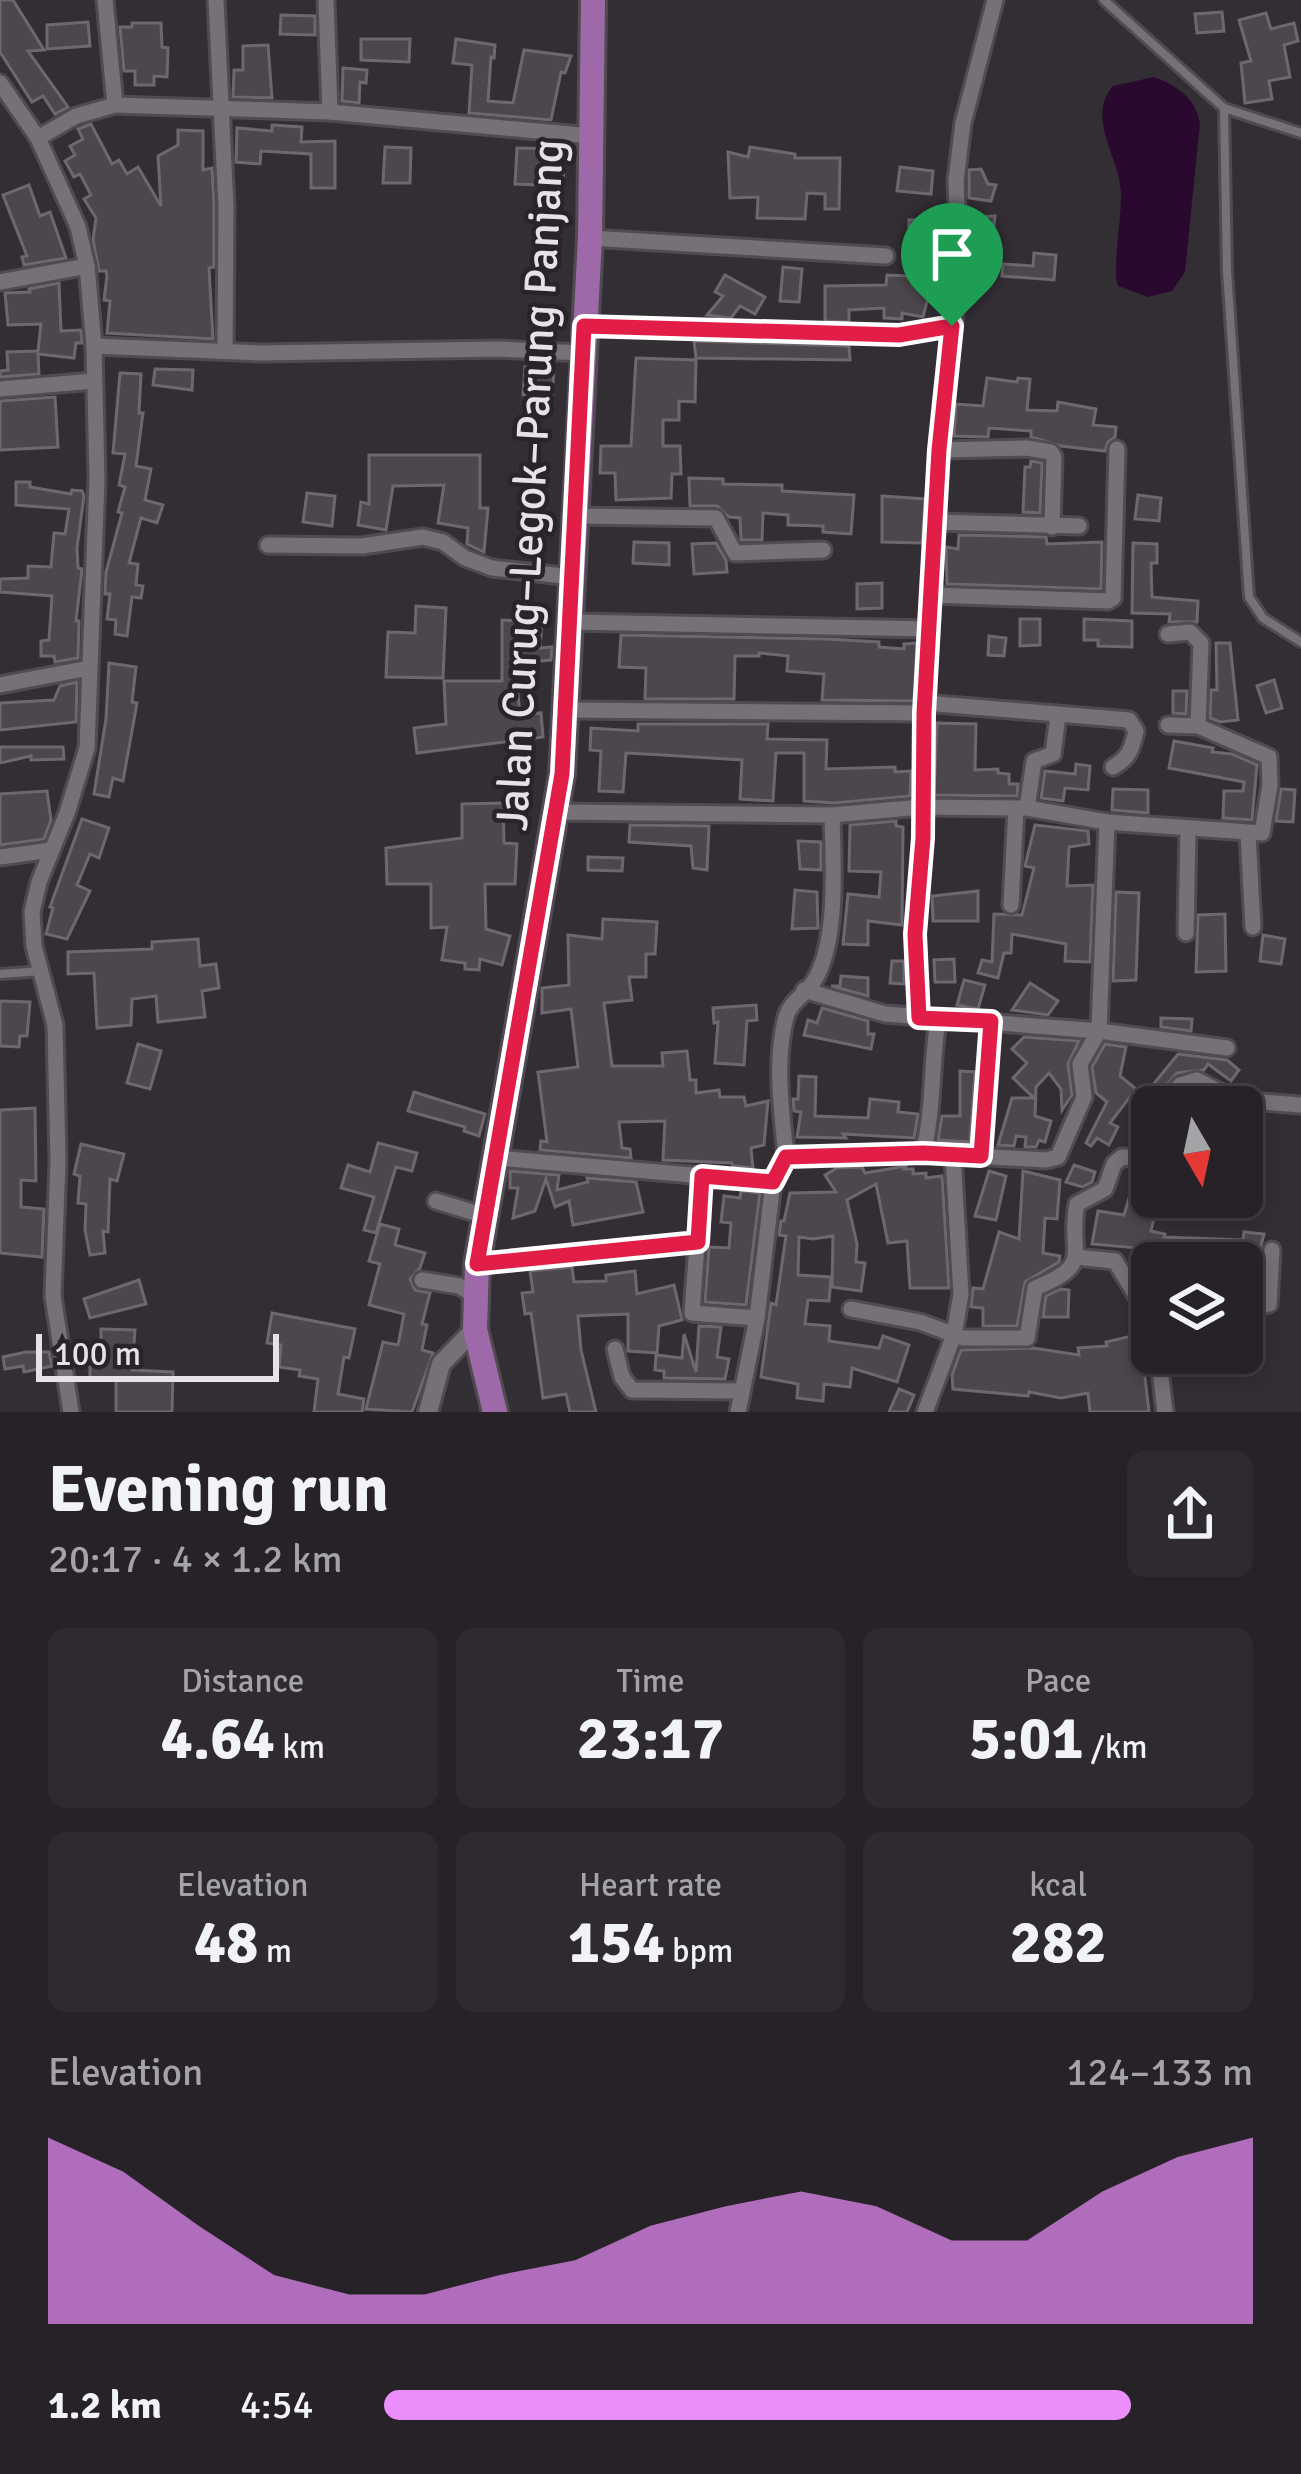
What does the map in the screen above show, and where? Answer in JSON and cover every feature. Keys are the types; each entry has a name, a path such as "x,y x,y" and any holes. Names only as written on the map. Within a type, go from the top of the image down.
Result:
{"main road":[{"name":"Jalan Curug–Legok–Parung Panjang","path":"495,1412 475,1329 477,1264 557,812 590,238 593,0"}],"street":[{"path":"105,0 115,105"},
{"path":"216,0 226,232 225,351"},
{"path":"326,0 330,112"},
{"path":"919,1018 915,934 923,838 924,708 939,450 958,278 956,180 963,123 995,0"},
{"path":"0,83 38,138 78,226 88,266 94,346 97,479 87,748 32,912 34,946 55,1025 53,1296 71,1412"},
{"path":"38,138 76,116 115,105 330,112 592,136"},
{"path":"590,238 886,256"},
{"path":"0,282 88,266"},
{"path":"584,326 899,335 952,326"},
{"path":"94,346 582,353"},
{"path":"0,389 94,381"},
{"path":"932,595 1113,598 1118,449"},
{"path":"939,450 1051,452 1052,527"},
{"path":"576,516 716,518 735,553 823,550"},
{"path":"934,522 1078,526"},
{"path":"268,544 362,546 423,537 443,542 491,568 572,577"},
{"path":"571,622 930,629"},
{"path":"1168,634 1190,632 1201,643 1198,726"},
{"path":"0,685 89,668"},
{"path":"565,710 924,708 1129,720 1135,724 1132,750 1113,767"},
{"path":"1011,905 1022,808 1034,761 1053,754 1058,716"},
{"path":"557,812 832,814 921,807 1022,808 1107,822 1262,833 1269,757 1198,726 1168,724"},
{"path":"738,1412 757,1318 773,1182 786,1157 780,1092 782,1045 792,1003 816,978 829,932 832,814"},
{"path":"786,1157 923,1153 1021,1160 1058,1157 1084,1097 1081,1064 1099,1031 1107,822"},
{"path":"1186,933 1188,830"},
{"path":"1248,834 1253,927"},
{"path":"0,857 51,850"},
{"path":"804,990 885,1014 1099,1031 1227,1048"},
{"path":"923,1153 938,1020"},
{"path":"981,1156 991,1021"},
{"path":"1179,1086 1197,1080 1209,1086"},
{"path":"1263,1102 1301,1105"},
{"path":"926,1412 954,1335 962,1294 952,1156"},
{"path":"496,1157 773,1182"},
{"path":"851,1309 920,1322 954,1335 1027,1338 1036,1288 1061,1280 1076,1257 1079,1201 1105,1189 1114,1164 1122,1157 1131,1158"},
{"path":"702,1176 692,1313 757,1318"},
{"path":"436,1201 485,1216"},
{"path":"477,1264 698,1242"},
{"path":"1263,1305 1269,1304 1272,1250"},
{"path":"1076,1257 1115,1261 1131,1287"},
{"path":"422,1280 459,1286 476,1295"},
{"path":"428,1412 441,1364 475,1329"},
{"path":"615,1348 625,1383 632,1390 741,1390"},
{"path":"1161,1374 1166,1412"}],"lane":[{"path":"1104,0 1224,107 1301,133"},
{"path":"1224,107 1227,271 1249,597 1254,610 1301,642"},
{"path":"0,974 43,971"}],"shaded area":[{"path":"1154,77 1184,94 1200,124 1185,272 1172,291 1148,297 1118,286 1116,278 1120,181 1102,111 1113,86"}],"building":[{"path":"0,0 13,0 44,50 28,51 68,107 55,114 43,96 32,102 0,52"},
{"path":"1222,12 1224,31 1197,33 1195,14"},
{"path":"1266,13 1271,29 1294,23 1298,41 1284,45 1290,77 1269,81 1272,99 1245,103 1241,63 1251,61 1239,20"},
{"path":"281,15 315,16 315,35 280,34"},
{"path":"88,22 90,46 47,49 47,25"},
{"path":"132,23 161,23 162,47 168,48 167,77 154,76 154,85 135,85 135,71 124,71 120,27 132,27"},
{"path":"361,39 410,39 409,62 361,60"},
{"path":"456,39 495,45 488,101 513,103 524,50 571,56 565,73 561,72 551,120 469,113 472,65 453,63"},
{"path":"268,45 272,98 233,97 234,70 243,70 243,46"},
{"path":"343,68 367,70 366,83 360,82 359,103 342,101"},
{"path":"91,124 112,164 119,160 127,174 138,167 161,206 158,156 178,145 178,130 203,131 203,170 212,168 214,206 214,267 209,268 213,339 107,333 107,276 106,271 99,271 93,240 96,218 84,199 91,195 80,174 74,177 65,161 75,155 70,146 83,139 78,129"},
{"path":"272,125 302,127 301,142 335,141 335,188 311,188 311,154 261,151 260,164 236,162 237,128 272,131"},
{"path":"385,147 411,148 410,183 383,183"},
{"path":"750,147 795,154 795,158 840,158 839,209 825,209 825,194 807,193 805,219 757,218 758,197 730,198 728,152 748,157"},
{"path":"517,148 565,149 563,186 515,184"},
{"path":"900,167 933,171 931,194 897,191"},
{"path":"981,169 988,184 996,185 991,201 969,198 969,170"},
{"path":"29,185 40,216 50,212 66,258 24,265 22,257 27,256 3,195"},
{"path":"995,216 992,242 970,239 969,217"},
{"path":"931,219 933,279 923,317 902,313 902,319 884,318 884,308 849,310 849,322 825,321 825,286 886,285 887,275 909,276 909,220"},
{"path":"1034,253 1056,255 1054,280 1002,276 1003,264 1033,266"},
{"path":"783,267 802,269 799,302 780,301"},
{"path":"725,275 765,297 755,314 740,306 731,318 707,315 723,296 715,292"},
{"path":"59,283 61,331 81,330 82,343 76,343 74,358 38,354 39,374 0,377 0,371 8,370 7,352 38,351 41,324 8,325 5,293"},
{"path":"694,341 849,346 850,360 696,358"},
{"path":"636,358 696,360 695,402 679,401 679,420 663,420 663,446 680,446 681,474 672,474 671,498 616,500 615,473 600,473 601,446 631,446"},
{"path":"525,367 554,369 552,398 523,395"},
{"path":"155,369 193,370 192,390 153,385"},
{"path":"120,373 141,374 139,413 143,413 136,466 151,469 145,500 163,505 157,523 141,518 129,563 138,564 136,585 143,586 141,598 132,597 127,636 115,634 116,620 107,619 110,594 105,594 125,487 119,485 125,454 113,453"},
{"path":"987,378 1030,379 1027,410 1057,411 1058,402 1096,409 1093,425 1116,427 1115,437 1105,451 1061,446 1031,437 1031,431 989,428 988,437 954,436 956,404 983,406"},
{"path":"55,397 58,447 0,450 0,401"},
{"path":"369,455 480,455 480,508 488,508 484,552 467,544 468,528 438,523 444,485 393,486 386,530 358,525 361,502 369,504"},
{"path":"1031,461 1042,463 1040,513 1023,512 1025,467"},
{"path":"689,478 854,495 851,534 823,532 823,526 788,525 788,515 763,513 762,540 741,540 740,518 729,517 717,506 690,506"},
{"path":"16,482 71,494 82,491 84,496 77,548 78,568 82,569 76,621 78,658 55,662 54,656 41,656 41,641 49,640 52,596 0,592 0,579 28,578 28,566 51,567 54,533 65,534 69,509 16,505"},
{"path":"307,493 335,496 332,526 303,522"},
{"path":"1138,495 1161,498 1159,521 1135,519"},
{"path":"882,496 925,499 922,543 882,542"},
{"path":"959,535 1046,537 1047,544 1102,542 1101,589 947,584 946,547 958,549"},
{"path":"634,542 669,543 669,565 633,563"},
{"path":"716,543 727,572 694,574 692,544"},
{"path":"1133,543 1157,544 1157,563 1151,563 1152,597 1198,601 1197,622 1169,622 1170,614 1132,613"},
{"path":"882,583 882,608 857,609 857,584"},
{"path":"416,606 446,608 443,678 386,677 388,632 415,633"},
{"path":"1020,619 1040,619 1040,645 1020,646"},
{"path":"1084,619 1132,621 1132,647 1098,646 1098,640 1084,640"},
{"path":"502,620 542,622 540,648 552,647 551,660 515,663 520,715 541,713 543,737 417,753 414,728 446,724 444,681 502,681"},
{"path":"621,635 827,639 879,642 879,647 904,649 904,644 917,643 915,697 913,701 822,700 824,674 787,671 788,656 759,653 735,656 734,699 645,699 646,668 619,667"},
{"path":"989,636 1006,638 1004,656 988,655"},
{"path":"1216,643 1230,643 1238,720 1210,718 1211,690 1217,690"},
{"path":"109,663 136,667 132,702 137,703 123,781 113,778 109,797 94,794"},
{"path":"1274,680 1282,708 1266,713 1257,686"},
{"path":"77,682 76,722 0,730 0,703 54,700 60,686"},
{"path":"1173,691 1187,691 1186,714 1173,713"},
{"path":"937,723 976,724 975,770 998,769 998,773 1009,774 1009,784 1018,784 1017,796 934,795"},
{"path":"638,724 768,724 767,739 827,740 826,769 895,767 895,772 911,771 910,796 804,801 804,753 776,753 773,801 740,799 742,760 663,755 626,753 623,792 599,791 601,751 590,750 591,728 638,731"},
{"path":"1174,741 1213,748 1212,752 1232,754 1257,765 1252,820 1223,818 1224,791 1243,791 1244,782 1169,768"},
{"path":"0,747 63,747 64,759 31,760 31,756 0,763"},
{"path":"1076,764 1090,766 1088,790 1065,788 1063,801 1041,798 1045,771 1075,774"},
{"path":"1113,789 1148,790 1148,813 1112,810"},
{"path":"1281,789 1295,790 1293,822 1276,821"},
{"path":"47,791 51,820 44,839 0,845 0,794"},
{"path":"503,803 504,843 517,844 515,884 485,884 486,929 510,936 502,965 480,959 479,970 465,969 465,963 442,960 447,927 431,928 431,884 387,884 386,848 462,838 462,804"},
{"path":"82,819 109,828 99,858 90,854 77,885 90,891 67,939 46,934 50,907"},
{"path":"896,821 896,826 903,827 902,925 868,921 868,945 843,944 848,894 879,897 881,872 849,871 850,825"},
{"path":"630,825 709,826 707,870 693,868 691,846 629,842"},
{"path":"1035,825 1088,831 1089,844 1069,847 1067,886 1093,885 1090,962 1065,961 1066,944 1012,934 1011,953 1004,953 998,978 978,973 982,960 992,962 994,914 1022,915 1034,868 1025,866"},
{"path":"798,841 821,842 821,870 800,869"},
{"path":"588,857 623,858 622,871 588,870"},
{"path":"795,890 817,892 818,928 792,929"},
{"path":"978,891 978,921 933,921 932,896"},
{"path":"1116,892 1139,893 1136,980 1113,981"},
{"path":"1225,914 1226,971 1196,972 1198,915"},
{"path":"603,919 657,922 655,954 646,954 646,977 629,977 632,1000 604,1003 612,1066 663,1066 662,1053 687,1051 696,1093 719,1090 720,1097 744,1097 746,1106 768,1101 764,1145 751,1148 753,1168 663,1160 665,1121 619,1122 622,1148 630,1149 631,1158 540,1150 541,1141 547,1142 538,1072 578,1067 571,1009 542,1013 542,988 569,985 568,935 602,939"},
{"path":"1263,935 1285,939 1281,964 1260,961"},
{"path":"198,939 200,966 216,964 219,988 202,991 205,1017 158,1022 156,996 132,999 131,1025 97,1028 94,973 68,974 68,952 152,949 152,942"},
{"path":"954,959 955,982 935,982 934,960"},
{"path":"892,961 904,961 904,984 890,983"},
{"path":"841,976 868,978 868,996 831,986 840,986"},
{"path":"964,980 985,985 978,1009 957,1005"},
{"path":"1030,983 1058,1001 1048,1015 1012,1010"},
{"path":"0,1001 30,1002 27,1036 20,1036 19,1047 0,1046"},
{"path":"756,1005 757,1020 747,1021 744,1065 715,1063 718,1022 714,1023 713,1008"},
{"path":"822,1008 868,1021 868,1034 874,1034 871,1049 804,1035 808,1020 817,1023"},
{"path":"1161,1018 1192,1019 1191,1031 1161,1027"},
{"path":"1024,1037 1079,1041 1068,1064 1072,1095 1062,1110 1061,1089 1049,1073 1036,1087 1035,1116 1051,1121 1045,1142 1025,1147 1026,1137 1016,1136 1014,1146 998,1145 1012,1098 1034,1098 1013,1078 1027,1063 1012,1049"},
{"path":"138,1044 161,1051 150,1089 127,1083"},
{"path":"1105,1044 1126,1047 1120,1076 1132,1086 1131,1096 1110,1123 1118,1127 1109,1145 1097,1138 1091,1146 1086,1143 1107,1102 1096,1093 1092,1067"},
{"path":"1178,1054 1227,1060 1239,1070 1231,1081 1208,1064 1204,1070 1177,1073 1166,1086 1152,1086"},
{"path":"960,1071 975,1072 970,1142 938,1140 942,1116 960,1116"},
{"path":"799,1076 816,1077 815,1116 868,1118 870,1099 899,1102 898,1112 918,1114 914,1138 797,1137 801,1112 794,1111 793,1099 798,1099"},
{"path":"414,1092 485,1114 479,1136 464,1131 465,1127 408,1111"},
{"path":"35,1108 36,1181 21,1180 21,1207 44,1209 42,1257 0,1253 0,1110"},
{"path":"378,1143 417,1153 412,1171 396,1167 376,1233 364,1230 374,1197 341,1188 348,1165 370,1172"},
{"path":"81,1144 124,1154 117,1181 110,1179 105,1253 90,1255 86,1204 78,1203 80,1176 74,1174"},
{"path":"1074,1165 1095,1172 1092,1182 1082,1187 1066,1182"},
{"path":"906,1166 913,1174 926,1173 926,1178 942,1176 949,1288 910,1288 907,1241 888,1243 876,1184 847,1200 856,1262 865,1263 861,1291 832,1287 833,1236 799,1237 798,1275 831,1277 829,1301 808,1300 805,1324 830,1326 829,1341 879,1348 883,1336 909,1345 897,1382 852,1368 850,1387 824,1384 823,1401 797,1398 798,1384 761,1377 786,1236 779,1235 781,1221 790,1193 836,1192 825,1175 837,1168 862,1167 865,1173"},
{"path":"510,1171 559,1175 557,1190 588,1182 587,1178 636,1182 643,1212 573,1225 569,1201 555,1207 546,1179 535,1211 513,1218 518,1188 510,1188"},
{"path":"989,1171 1006,1176 996,1220 975,1216"},
{"path":"1023,1171 1060,1180 1057,1219 1045,1218 1043,1253 1060,1256 1059,1262 1025,1282 1017,1326 983,1326 983,1308 971,1307 973,1288 983,1289 999,1232 1019,1239"},
{"path":"741,1191 760,1193 746,1305 705,1302 709,1247 729,1248 731,1223 721,1222 724,1196 740,1198"},
{"path":"1130,1195 1131,1218 1154,1218 1151,1231 1164,1237 1243,1240 1244,1232 1264,1234 1262,1242 1131,1242 1131,1247 1092,1244 1098,1211 1124,1215"},
{"path":"380,1224 399,1229 395,1245 425,1253 410,1279 415,1290 430,1293 422,1324 427,1325 422,1350 433,1353 412,1412 366,1409 383,1342 398,1345 404,1314 369,1305 380,1264 369,1261"},
{"path":"572,1267 574,1282 606,1281 606,1275 635,1271 637,1294 674,1285 682,1320 659,1326 657,1353 628,1351 628,1314 578,1316 596,1412 570,1412 566,1394 543,1398 531,1313 525,1314 522,1293 533,1292 530,1271"},
{"path":"139,1280 146,1304 90,1318 84,1299"},
{"path":"1069,1290 1068,1317 1043,1317 1046,1296"},
{"path":"272,1313 355,1329 338,1394 364,1399 362,1412 314,1412 318,1379 279,1367 281,1345 267,1343"},
{"path":"699,1326 721,1327 717,1357 729,1359 725,1379 664,1378 664,1371 655,1370 656,1355 682,1358 684,1334 696,1372"},
{"path":"101,1329 135,1330 132,1370 173,1372 172,1412 116,1412 116,1379 90,1379 90,1364 101,1365"},
{"path":"1131,1336 1131,1374 1145,1374 1149,1412 1090,1412 1088,1393 1061,1398 953,1389 952,1375 961,1350 1033,1348 1079,1355 1078,1348 1107,1346 1106,1342"},
{"path":"49,1352 52,1366 24,1372 23,1366 5,1369 3,1357"},
{"path":"899,1389 914,1395 907,1412 889,1412"}],"route":[{"path":"584,326 899,335 952,326 934,522 915,934 919,1018 991,1021 981,1156 786,1157 773,1182 702,1176 698,1242 477,1264 562,774 584,326"}]}
